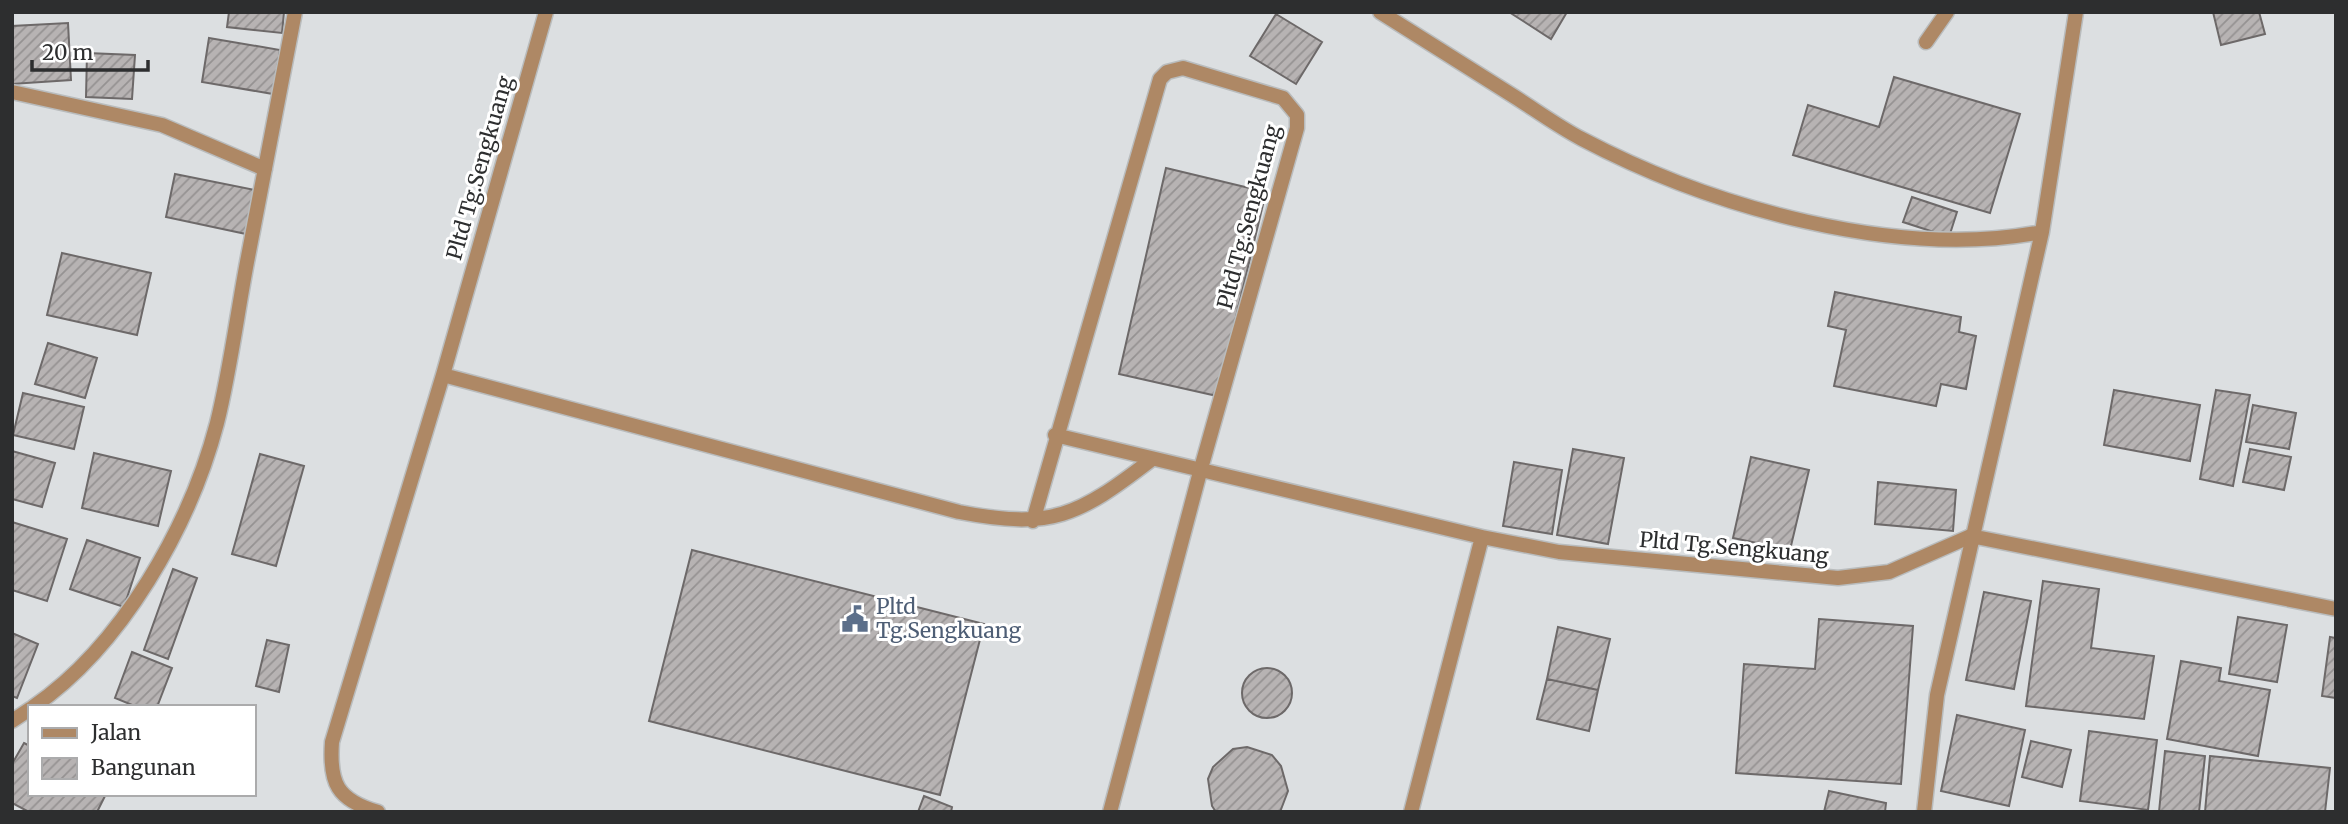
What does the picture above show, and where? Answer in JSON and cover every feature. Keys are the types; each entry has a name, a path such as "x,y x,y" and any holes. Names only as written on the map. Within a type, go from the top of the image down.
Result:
{"street":[{"path":"36,705 51,695 116,627 155,572 191,501 217,424 295,12"},
{"name":"Pltd Tg.Sengkuang","path":"378,812 359,806 345,797 334,782 330,765 332,742 443,375 545,12"},
{"path":"1380,12 1581,139 1684,185 1784,215 1902,237 1999,240 2042,232"},
{"path":"1926,42 1947,12"},
{"path":"1924,812 1937,695 2042,232 2076,12"},
{"name":"Pltd Tg.Sengkuang","path":"1033,521 1055,435 1156,88 1167,72 1183,68 1283,98 1297,116 1297,128 1200,472 1110,812"},
{"path":"12,92 162,125 265,169"},
{"path":"443,375 959,512 1016,522 1062,515 1086,505 1151,460"},
{"name":"Pltd Tg.Sengkuang","path":"1055,435 1200,472 1482,537 1559,552 1838,578 1889,572 1971,536"},
{"path":"1971,536 2336,609"},
{"path":"1411,812 1482,537"},
{"path":"12,721 28,710"}],"building":[{"path":"229,12 284,12 282,33 227,27"},
{"path":"1509,12 1567,12 1551,39"},
{"path":"2213,12 2259,12 2265,34 2221,45"},
{"path":"1276,14 1322,42 1296,84 1250,56"},
{"path":"68,23 71,80 12,84 12,26"},
{"path":"209,38 280,50 273,94 202,82"},
{"path":"87,53 135,55 132,99 86,97"},
{"path":"1894,77 2020,114 1990,213 1793,155 1808,105 1879,127"},
{"path":"1166,168 1266,192 1217,396 1119,374"},
{"path":"175,174 255,190 246,234 166,217"},
{"path":"1912,197 1957,212 1949,237 1903,222"},
{"path":"62,253 151,273 137,335 47,315"},
{"path":"1835,292 1961,317 1959,332 1976,336 1966,389 1941,384 1936,406 1834,386 1846,330 1828,326"},
{"path":"48,343 97,358 85,398 35,384"},
{"path":"2114,390 2200,405 2190,461 2104,445"},
{"path":"2216,390 2250,395 2233,486 2200,479"},
{"path":"23,393 84,407 74,449 13,435"},
{"path":"2253,405 2296,413 2289,449 2246,442"},
{"path":"1573,449 1624,458 1608,544 1557,535"},
{"path":"2250,449 2291,457 2284,490 2243,482"},
{"path":"12,451 55,463 42,507 12,499"},
{"path":"94,453 171,471 158,526 82,508"},
{"path":"260,454 304,466 276,566 232,554"},
{"path":"1751,457 1809,470 1790,550 1733,538"},
{"path":"1514,462 1562,470 1552,534 1503,526"},
{"path":"1878,482 1956,490 1953,531 1875,524"},
{"path":"12,522 67,539 47,601 12,590"},
{"path":"87,540 140,558 124,607 70,589"},
{"path":"692,550 984,624 940,795 649,721"},
{"path":"173,569 197,578 168,659 144,650"},
{"path":"2043,581 2099,589 2091,648 2154,656 2144,719 2026,706"},
{"path":"1984,592 2031,601 2014,689 1966,680"},
{"path":"2238,617 2287,625 2277,682 2229,674"},
{"path":"1819,619 1913,626 1901,784 1736,773 1744,664 1815,669"},
{"path":"1558,627 1610,639 1598,690 1547,679"},
{"path":"12,633 38,644 17,698 12,696"},
{"path":"2330,637 2336,638 2336,698 2322,696"},
{"path":"267,640 289,645 279,692 256,686"},
{"path":"132,652 172,668 158,705 132,705 115,698"},
{"path":"2181,661 2221,668 2219,681 2270,690 2258,756 2167,739"},
{"path":"1267,668 1285,675 1292,693 1285,711 1267,718 1249,711 1242,693 1249,675"},
{"path":"1547,679 1598,690 1589,731 1537,719"},
{"path":"1957,715 2025,730 2009,806 1941,791"},
{"path":"2089,731 2157,740 2148,810 2080,801"},
{"path":"2031,741 2071,750 2062,787 2022,777"},
{"path":"24,743 28,745 28,796 105,796 97,812 29,812 12,803 12,764"},
{"path":"1247,747 1272,755 1281,766 1288,791 1280,812 1216,812 1212,806 1208,779 1213,767 1233,749"},
{"path":"2165,751 2205,756 2199,812 2159,812"},
{"path":"2210,756 2330,768 2325,812 2205,812"},
{"path":"1829,791 1886,803 1885,812 1824,812"},
{"path":"924,796 952,807 951,812 918,812"}],"place":[{"name":"Pltd Tg.Sengkuang","path":"855,619"}]}
